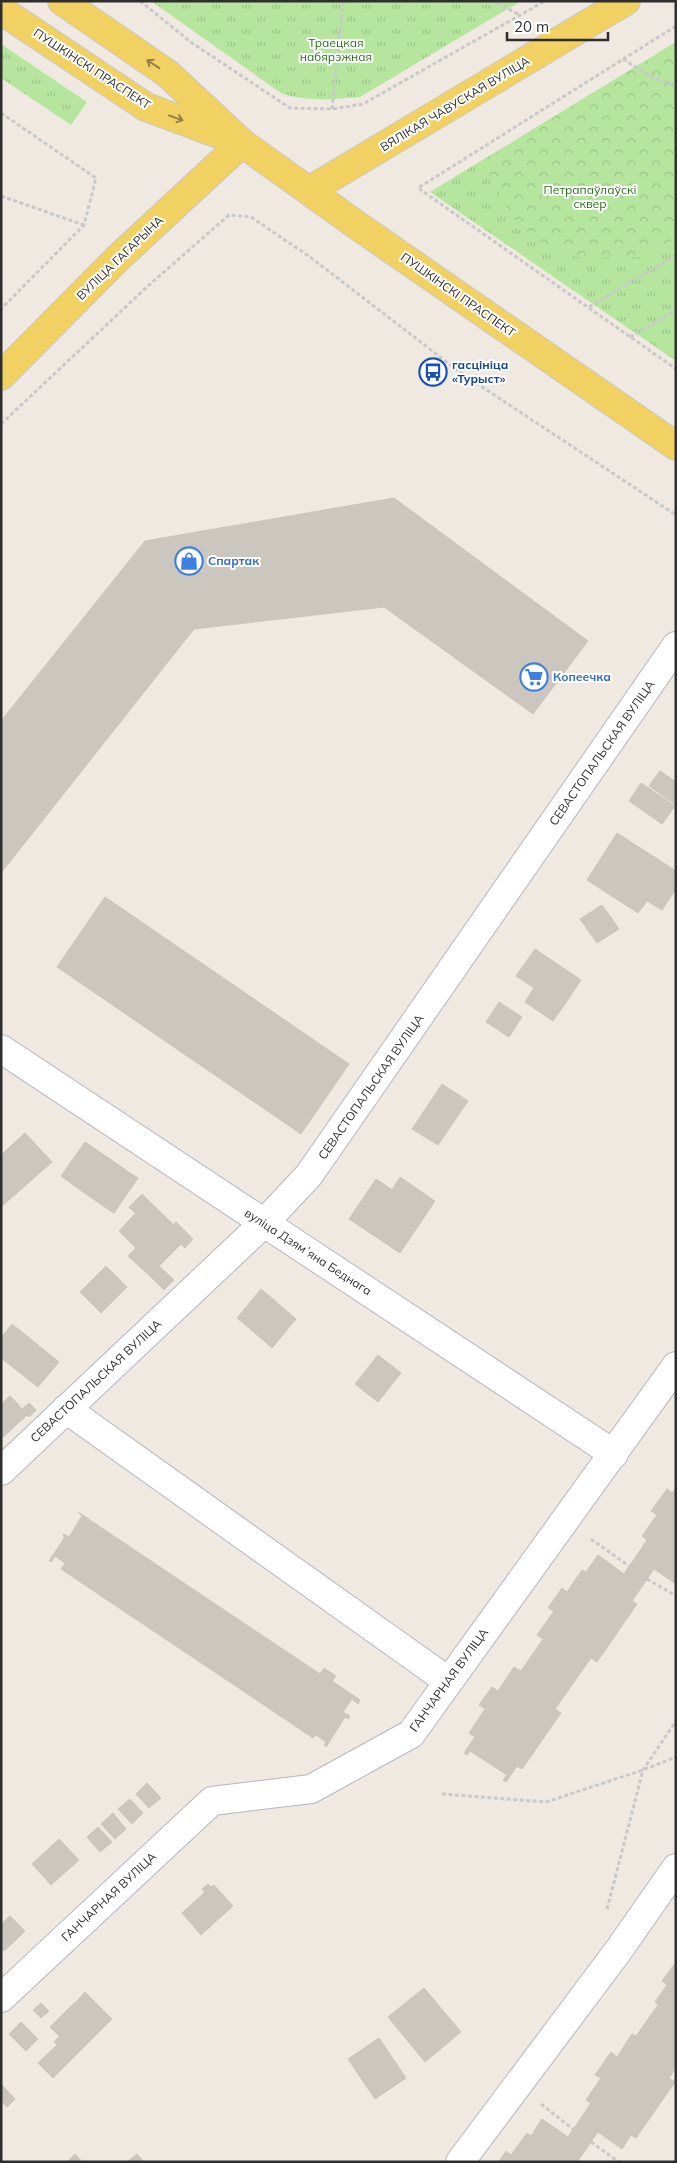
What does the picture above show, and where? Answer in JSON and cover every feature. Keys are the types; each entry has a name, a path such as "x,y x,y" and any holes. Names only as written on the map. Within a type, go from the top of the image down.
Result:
{"main road":[{"name":"ПУШКІНСКІ ПРАСПЕКТ","path":"62,1 168,74 242,142 358,226 676,446"},
{"name":"ВЯЛІКАЯ ЧАВУСКАЯ ВУЛІЦА","path":"310,190 626,1"},
{"name":"ПУШКІНСКІ ПРАСПЕКТ","path":"1,10 146,107 242,142"},
{"name":"ВУЛІЦА ГАГАРЫНА","path":"1,376 118,258 242,142"}],"street":[{"name":"СЕВАСТОПАЛЬСКАЯ ВУЛІЦА","path":"1,1471 264,1223 309,1176 676,646"},
{"name":"вуліца Дзямʼяна Беднага","path":"1,1049 614,1454"},
{"name":"ГАНЧАРНАЯ ВУЛІЦА","path":"1,1998 212,1801 311,1789 411,1734 676,1366"},
{"path":"66,1409 448,1681"},
{"path":"460,2162 618,1951 676,1868"}],"path":[{"path":"140,1 192,43 290,108 332,109 363,104 545,1"},
{"path":"332,109 343,1"},
{"path":"491,1 521,15"},
{"path":"676,26 418,188 676,368"},
{"path":"623,59 651,77 676,85"},
{"path":"1,113 96,178 84,225 1,309"},
{"path":"1,196 84,225"},
{"path":"1,424 148,285 229,215 251,217 310,257 461,372 676,515"},
{"path":"589,307 676,254"},
{"path":"1,301 5,305"},
{"path":"630,337 676,310"},
{"path":"565,1521 629,1566"},
{"path":"647,1578 676,1596"},
{"path":"607,1910 643,1770 676,1721"},
{"path":"442,1794 546,1802 676,1757"},
{"path":"517,2086 573,2129"},
{"path":"591,2142 619,2162"}],"green space":[{"name":"Траецкая набярэжная","path":"151,1 521,1 360,97 320,99 300,98 281,93"},
{"name":"Петрапаўлаўскі сквер","path":"676,42 676,361 430,192"},
{"name":"Петрапаўлаўскі сквер","path":"676,42 676,238 643,257 580,258 545,246 518,224 489,178 495,153"},
{"path":"1,44 87,102 71,125 1,78"}],"building":[{"path":"394,498 588,641 533,714 384,607 194,629 1,873 1,721 145,541"},
{"path":"660,771 676,782 676,805 649,786"},
{"path":"641,783 675,806 662,824 629,801"},
{"path":"617,833 676,871 676,889 662,910 647,901 638,913 587,880"},
{"path":"105,897 349,1064 301,1134 57,967"},
{"path":"602,905 619,929 597,943 580,919"},
{"path":"535,949 581,980 563,1007 516,976"},
{"path":"534,988 563,1007 553,1021 525,1002"},
{"path":"499,1002 522,1017 509,1037 486,1022"},
{"path":"442,1084 468,1101 438,1145 412,1129"},
{"path":"25,1133 52,1162 1,1207 1,1155"},
{"path":"85,1142 110,1159 86,1194 61,1176"},
{"path":"110,1159 130,1173 106,1208 86,1194"},
{"path":"130,1173 138,1178 114,1213 106,1208"},
{"path":"400,1177 435,1201 427,1213 392,1190"},
{"path":"376,1179 427,1213 400,1253 349,1219"},
{"path":"142,1194 148,1200 135,1213 129,1207"},
{"path":"148,1200 174,1225 168,1232 160,1223 136,1248 119,1231"},
{"path":"176,1222 193,1239 185,1248 168,1232"},
{"path":"160,1223 181,1244 157,1268 136,1248"},
{"path":"136,1248 157,1268 150,1276 128,1256"},
{"path":"106,1266 127,1287 101,1313 80,1292"},
{"path":"159,1266 174,1280 164,1290 150,1276"},
{"path":"261,1289 274,1300 249,1328 237,1318"},
{"path":"274,1300 296,1319 272,1348 249,1328"},
{"path":"12,1324 59,1362 38,1387 1,1358 1,1338"},
{"path":"378,1355 401,1373 378,1402 355,1384"},
{"path":"10,1396 16,1402 1,1415 1,1404"},
{"path":"16,1402 27,1415 1,1439 1,1415"},
{"path":"29,1403 36,1410 29,1417 22,1409"},
{"path":"676,1488 676,1584 654,1569 632,1601 637,1604 597,1662 591,1658 555,1709 561,1713 522,1769 517,1766 506,1782 503,1780 507,1775 470,1751 467,1755 464,1753 475,1737 469,1733 485,1709 479,1705 492,1687 498,1691 514,1667 521,1671 543,1639 537,1635 554,1611 548,1608 562,1588 567,1592 582,1570 586,1572 598,1555 624,1574 647,1540 642,1536 657,1515 651,1511 667,1489 672,1493"},
{"path":"78,1512 320,1674 324,1668 336,1676 332,1681 360,1700 358,1704 352,1699 343,1712 350,1716 348,1719 345,1717 326,1747 324,1745 326,1742 316,1735 313,1738 61,1569 65,1563 55,1556 51,1562 49,1561 65,1537 63,1536 64,1534 69,1537 82,1516"},
{"path":"147,1783 161,1798 149,1808 136,1794"},
{"path":"130,1799 143,1813 132,1824 118,1809"},
{"path":"113,1813 126,1829 115,1839 101,1824"},
{"path":"98,1827 112,1842 100,1852 87,1837"},
{"path":"59,1839 79,1860 51,1885 32,1864"},
{"path":"208,1884 211,1887 214,1885 233,1906 224,1914 202,1889"},
{"path":"205,1892 224,1914 201,1935 182,1913"},
{"path":"10,1916 25,1931 15,1941 1,1927 1,1924"},
{"path":"1,1927 15,1941 4,1951 1,1948"},
{"path":"676,1962 676,2068 669,2078 675,2082 636,2138 631,2135 622,2149 598,2132 577,2162 499,2162 506,2151 511,2155 527,2133 531,2136 542,2119 568,2137 591,2103 586,2100 601,2078 595,2075 611,2052 617,2057 632,2034 636,2036 658,2005 655,2002 667,1985 662,1981"},
{"path":"424,1988 461,2032 425,2062 388,2017"},
{"path":"85,1992 112,2019 104,2027 78,2000"},
{"path":"78,2000 104,2027 94,2037 67,2010"},
{"path":"41,2003 49,2011 41,2018 33,2010"},
{"path":"67,2010 94,2037 77,2054 50,2027"},
{"path":"21,2022 38,2039 26,2051 9,2034"},
{"path":"60,2036 77,2054 53,2078 38,2063 57,2045 54,2042"},
{"path":"379,2038 406,2078 375,2099 348,2059"},
{"path":"1,2084 15,2099 7,2107 1,2101"},
{"path":"75,2154 82,2162 67,2162"},
{"path":"137,2154 144,2162 127,2162"}],"place":[{"name":"гасцініца «Турыст»","path":"433,372"},
{"name":"Спартак","path":"189,561"},
{"name":"Копеечка","path":"534,677"}]}
